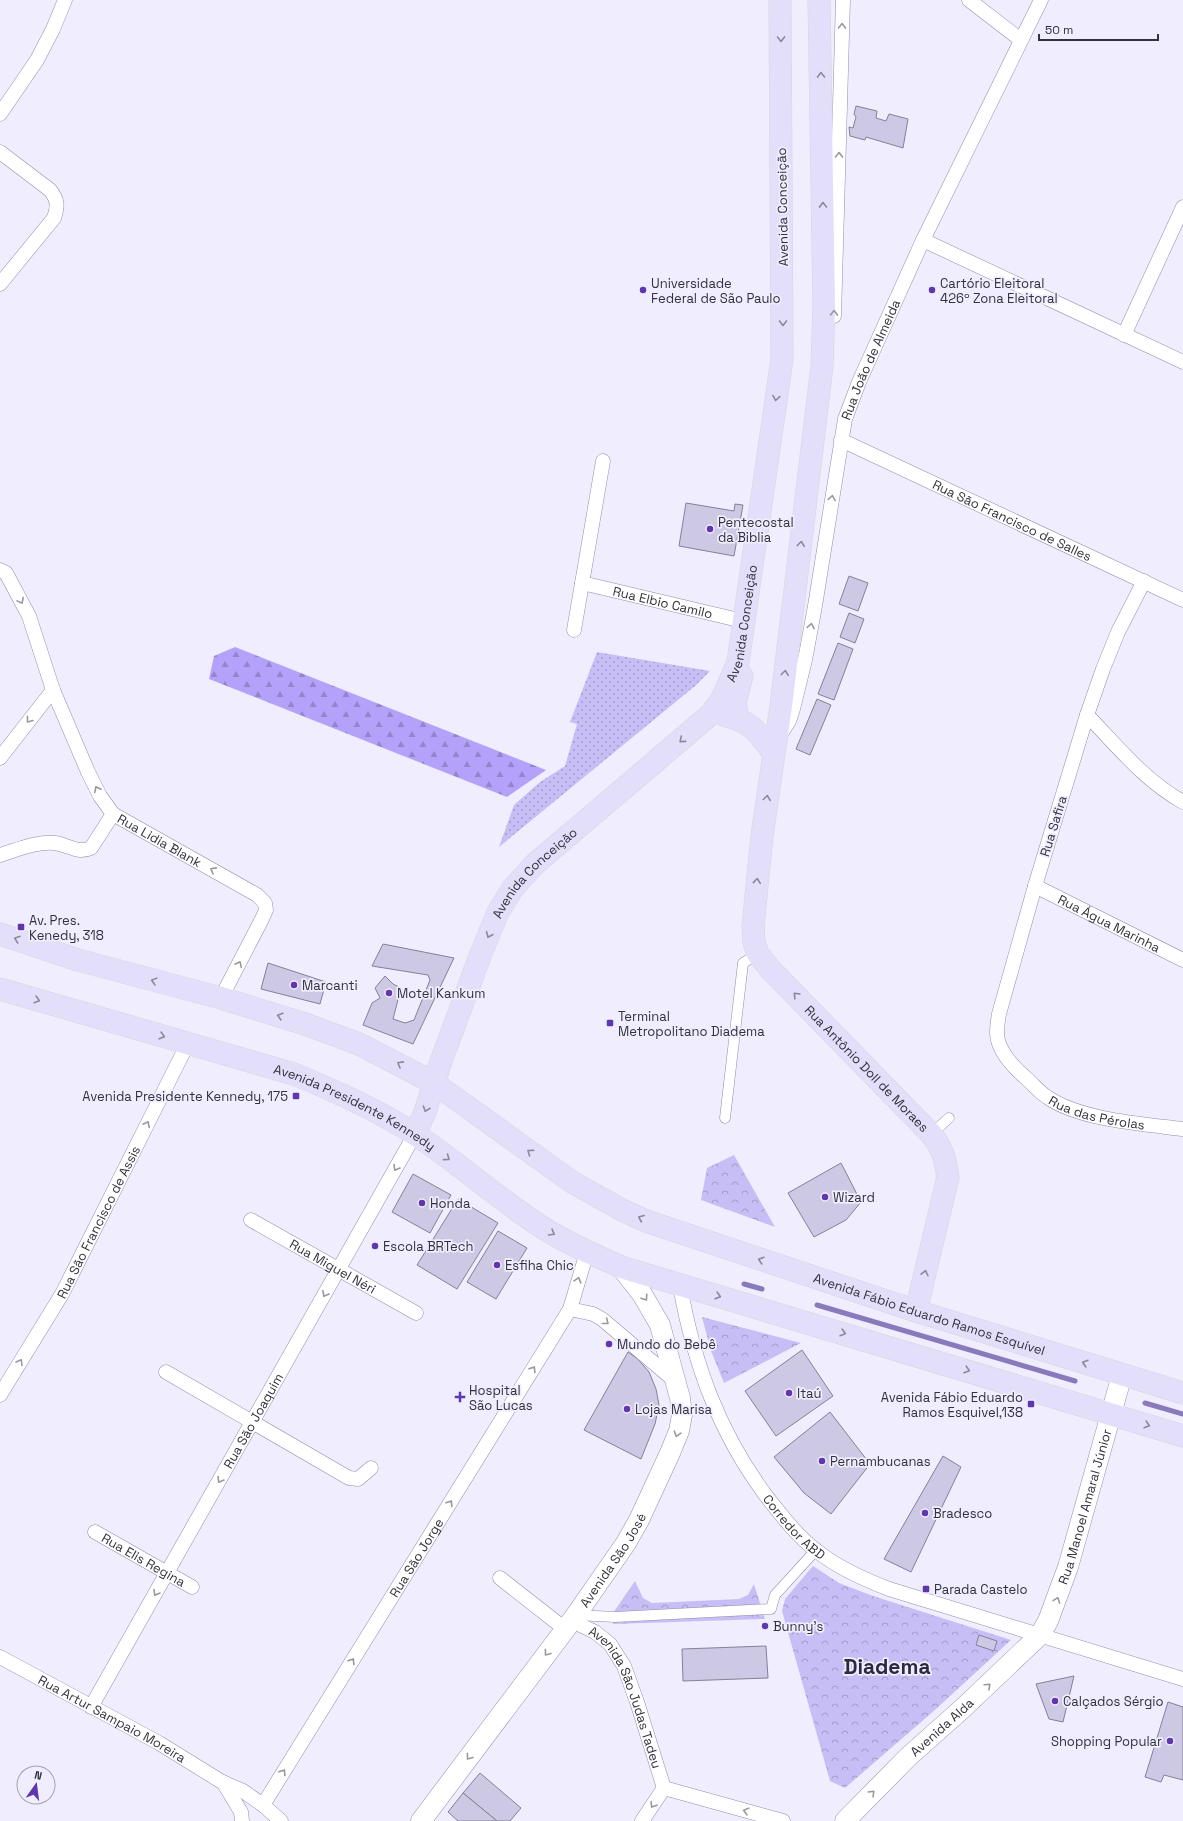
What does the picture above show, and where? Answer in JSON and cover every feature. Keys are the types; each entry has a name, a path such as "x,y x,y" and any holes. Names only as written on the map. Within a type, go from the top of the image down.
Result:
{"main road":[{"name":"Avenida Conceição","path":"416,1134 483,949 498,912 513,888 535,864 711,714 722,699 738,662 782,359 780,0"},
{"path":"774,748 815,434 822,366 824,306 819,0"},
{"path":"738,718 735,703 751,644 749,630 743,621"},
{"path":"711,714 722,714 738,718 756,730 774,748"},
{"name":"Rua Antônio Doll de Moraes","path":"774,748 752,926 754,942 758,954 771,970 931,1134 939,1144 945,1157 948,1177 916,1311"},
{"path":"0,934 78,960 221,998 333,1033 385,1056 434,1083"},
{"name":"Avenida Presidente Kennedy","path":"0,990 294,1074 348,1098 416,1134 530,1219 586,1252 621,1267 680,1286"},
{"name":"Avenida Fábio Eduardo Ramos Esquível","path":"434,1083 572,1182 622,1210 677,1232 916,1311 1183,1393"},
{"name":"Avenida São José","path":"421,1821 571,1622 626,1543 639,1520 670,1454 679,1431 682,1415 677,1383 660,1325 645,1299 621,1267"},
{"path":"680,1286 832,1329 1183,1436"},
{"name":"Rua Manoel Amaral Júnior","path":"1040,1635 1050,1616 1068,1567 1122,1375"},
{"name":"Avenida Alda","path":"854,1817 908,1757 962,1710 1040,1635"}],"street":[{"path":"0,114 36,60 53,29 64,0"},
{"path":"815,434 826,394 834,346 843,0"},
{"path":"969,0 1021,40"},
{"name":"Rua João de Almeida","path":"774,748 789,721 804,660 815,606 845,419 859,382 923,240 1041,0"},
{"path":"0,152 50,190 58,203 54,218 0,284"},
{"path":"1124,335 1183,207"},
{"path":"923,240 1183,362"},
{"name":"Rua São Francisco de Salles","path":"841,440 1183,600"},
{"path":"574,630 603,461"},
{"name":"Rua Lidia Blank","path":"0,570 6,573 29,616 53,690 88,772 100,796 113,814 258,895 265,903 266,910 262,919 221,998"},
{"name":"Rua Safira","path":"1020,1074 999,1044 997,1033 999,1014 1035,886 1102,669 1118,632 1144,581"},
{"name":"Rua Elbio Camilo","path":"582,583 743,621"},
{"path":"0,758 53,690"},
{"path":"1087,715 1152,780 1168,794 1183,802"},
{"path":"0,855 46,843 57,844 78,851 86,850 91,848 113,814"},
{"name":"Rua Água Marinha","path":"1035,886 1183,960"},
{"path":"725,1118 743,963 758,954"},
{"name":"Rua São Francisco de Assis","path":"0,1395 62,1294 188,1043"},
{"name":"Rua das Pérolas","path":"1020,1074 1046,1096 1062,1105 1081,1112 1136,1123 1183,1129"},
{"path":"931,1134 949,1118"},
{"name":"Rua São Joaquim","path":"91,1707 416,1134"},
{"name":"Rua Miguel Néri","path":"250,1220 416,1313"},
{"name":"Rua São Jorge","path":"263,1805 570,1309 586,1252"},
{"name":"Corredor ABD","path":"680,1286 694,1351 710,1398 723,1427 737,1453 761,1489 795,1530 816,1550 843,1568 867,1581 1183,1679"},
{"path":"570,1309 593,1314 602,1319 677,1383"},
{"path":"166,1372 349,1478 358,1479 371,1468"},
{"name":"Rua Elis Regina","path":"95,1532 192,1587"},
{"path":"571,1622 615,1617 771,1608 775,1595 816,1550"},
{"name":"Avenida São Judas Tadeu","path":"500,1578 571,1622 595,1632 610,1644 624,1666 664,1788"},
{"name":"Rua Artur Sampaio Moreira","path":"0,1657 159,1743 222,1782 243,1791 263,1805 281,1821"},
{"name":"Rua Artur Sampaio Moreira","path":"222,1782 241,1812 242,1821"},
{"path":"642,1821 664,1788 783,1821"}],"green space":[{"path":"235,647 546,770 507,797 209,679 214,656"},
{"path":"597,652 710,671 695,686 499,847 514,805 540,782 565,766 577,724 570,722"},
{"path":"734,1155 775,1227 701,1200 707,1168"},
{"path":"702,1317 801,1343 724,1383 711,1351"},
{"path":"813,1566 839,1583 873,1596 1011,1640 936,1709 845,1788 830,1781 782,1611 785,1599"},
{"path":"635,1581 643,1598 652,1603 739,1599 748,1595 754,1584 765,1619 613,1624 613,1613"}],"building":[{"path":"856,106 877,111 876,118 886,121 889,114 908,119 903,148 866,137 865,140 850,136 849,127 853,128 856,117 854,114"},
{"name":"Pentecostal da Biblia","path":"686,503 734,511 735,504 743,505 734,556 679,546"},
{"path":"849,576 868,583 858,611 839,604"},
{"path":"849,613 864,619 855,643 840,637"},
{"path":"838,643 853,649 834,700 818,694"},
{"path":"817,699 831,705 810,755 796,749"},
{"name":"Motel Kankum","path":"383,944 454,958 413,1044 363,1025 372,1003 380,998 375,988 385,976 393,984 401,988 393,1019 405,1023 414,1020 430,980 428,975 372,966"},
{"name":"Marcanti","path":"268,963 326,982 320,1004 261,989"},
{"name":"Wizard","path":"841,1163 861,1202 846,1220 814,1237 788,1193"},
{"name":"Honda","path":"413,1174 451,1195 430,1233 392,1212"},
{"path":"458,1199 498,1223 457,1289 417,1265"},
{"name":"Esfiha Chic","path":"498,1231 527,1248 496,1299 467,1282"},
{"name":"Itaú","path":"802,1350 833,1396 776,1436 745,1391"},
{"name":"Lojas Marisa","path":"628,1352 638,1359 649,1372 656,1389 659,1405 655,1424 641,1459 584,1430"},
{"name":"Pernambucanas","path":"830,1412 870,1464 831,1514 804,1493 774,1457"},
{"name":"Bradesco","path":"943,1456 961,1467 911,1572 884,1559"},
{"path":"979,1635 997,1641 994,1651 976,1645"},
{"path":"766,1646 768,1678 683,1681 682,1649"},
{"name":"Calçados Sérgio","path":"1074,1676 1063,1722 1049,1719 1036,1684"},
{"name":"Shopping Popular","path":"1168,1702 1183,1707 1183,1780 1164,1775 1161,1782 1145,1777"},
{"path":"480,1773 521,1808 510,1821 497,1821 463,1793"},
{"path":"463,1793 497,1821 458,1821 448,1812"}],"waterway":[{"path":"744,1284 762,1289"},
{"path":"817,1305 1075,1381"},
{"path":"1145,1403 1183,1414"}],"place":[{"name":"Universidade Federal de São Paulo","path":"643,290"},
{"name":"Cartório Eleitoral 426º Zona Eleitoral","path":"932,290"},
{"name":"Pentecostal da Biblia","path":"710,529"},
{"name":"Av. Pres. Kenedy, 318","path":"21,927"},
{"name":"Marcanti","path":"294,985"},
{"name":"Motel Kankum","path":"389,993"},
{"name":"Terminal Metropolitano Diadema","path":"610,1023"},
{"name":"Avenida Presidente Kennedy, 175","path":"296,1096"},
{"name":"Wizard","path":"825,1197"},
{"name":"Honda","path":"422,1203"},
{"name":"Escola BRTech","path":"375,1246"},
{"name":"Esfiha Chic","path":"497,1265"},
{"name":"Mundo do Bebê","path":"609,1344"},
{"name":"Itaú","path":"789,1393"},
{"name":"Hospital São Lucas","path":"460,1397"},
{"name":"Avenida Fábio Eduardo Ramos Esquivel,138","path":"1031,1404"},
{"name":"Lojas Marisa","path":"627,1409"},
{"name":"Pernambucanas","path":"822,1461"},
{"name":"Bradesco","path":"925,1513"},
{"name":"Parada Castelo","path":"926,1589"},
{"name":"Bunny's","path":"765,1626"},
{"name":"Calçados Sérgio","path":"1055,1701"},
{"name":"Shopping Popular","path":"1170,1741"}],"district":[{"name":"Diadema","path":"887,1667"}]}
